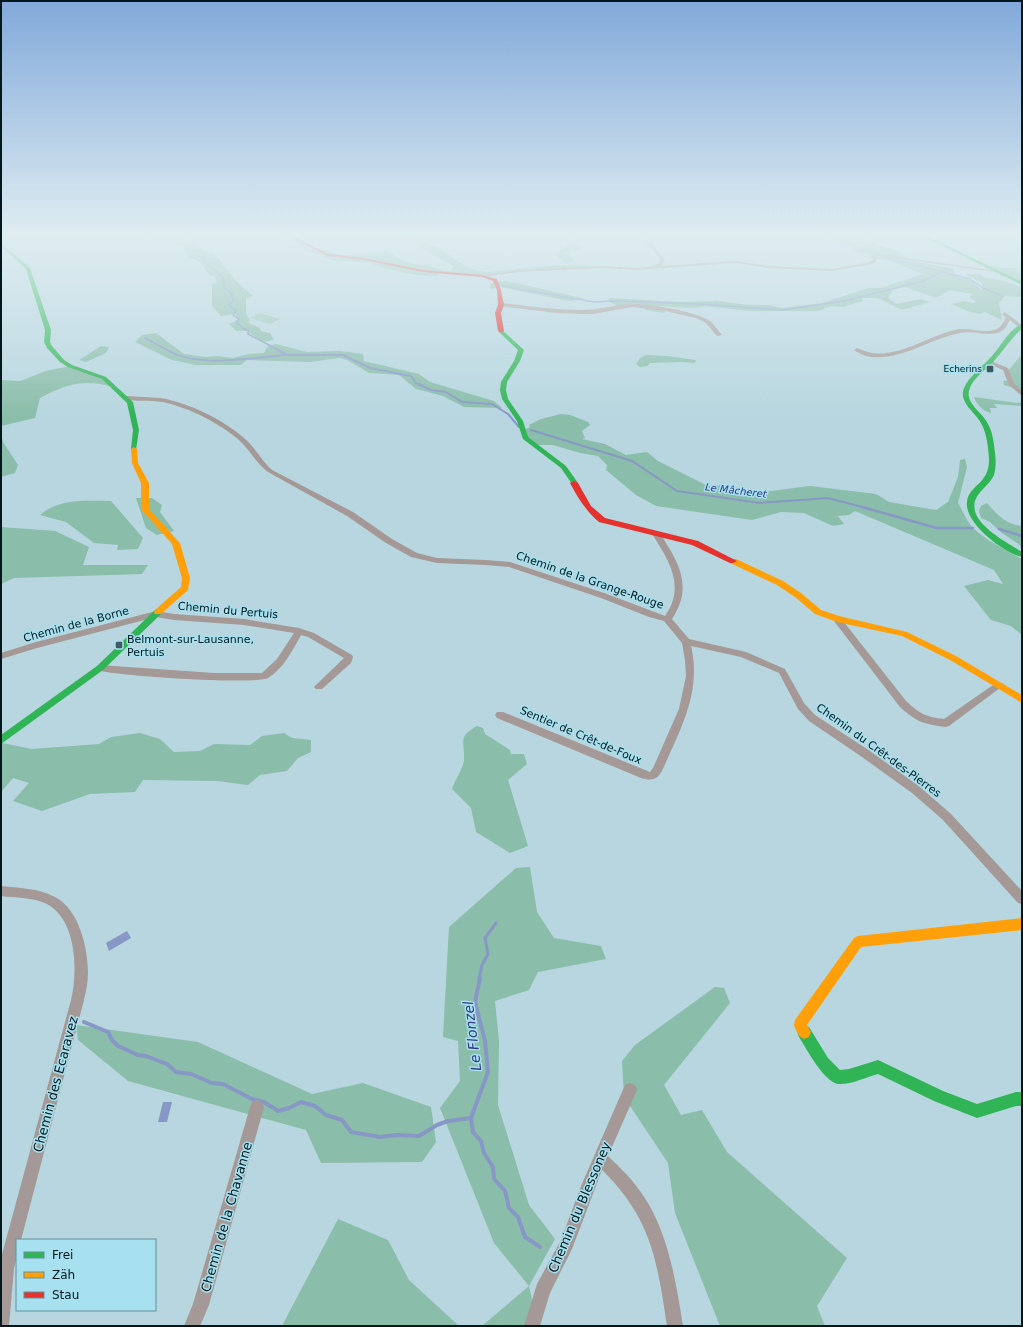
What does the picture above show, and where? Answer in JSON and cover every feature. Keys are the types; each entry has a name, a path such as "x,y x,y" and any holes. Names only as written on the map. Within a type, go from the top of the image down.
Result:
{"street":[{"path":"1,740 100,668 156,614 186,588 186,578 176,543 145,509 145,484 135,463 134,454 136,430 132,406 127,398 104,378 70,366 62,361 48,347 48,330 36,294"},
{"path":"500,294 501,305 498,313 501,333 521,350 520,357 505,380 504,394 510,408 522,423 522,432 525,438 564,467 572,477 583,502 593,514 602,520 656,534 683,539 705,548 780,583 798,595 818,612 837,619 904,634 953,658 1022,699"},
{"path":"501,305 556,312 593,312 632,305 659,308 698,317 708,322 719,335"},
{"path":"857,350 862,353 879,355 902,351 926,341 961,331 994,332 1004,327 1007,316 1021,326 1013,333 968,385 965,392 968,401 983,421 987,430 992,467 992,473 988,480 974,493 971,500 971,510 979,524 990,535 1022,555"},
{"path":"989,362 1006,369 1011,384 1022,394"},
{"name":"Chemin de la Grange-Rouge","path":"127,398 161,400 188,408 205,416 240,438 256,458 269,470 349,514 404,550 415,555 439,562 496,562 510,565 604,596 652,616 667,619"},
{"name":"Chemin de la Grange-Rouge","path":"132,406 146,400"},
{"path":"656,534 674,562 678,575 679,595 674,611 667,619 686,642"},
{"name":"Chemin du Pertuis","path":"156,614 174,617 258,624 299,630 311,635 349,657 348,661 319,687"},
{"name":"Chemin de la Borne","path":"1,656 36,645 156,614"},
{"path":"837,619 903,704 916,716 928,721 946,723 999,685"},
{"path":"100,668 212,676 263,677 286,656 299,630"},
{"name":"Sentier de Crêt-de-Foux","path":"500,715 645,775 652,776 657,771 688,698 691,684 691,673 686,642"},
{"name":"Chemin du Crêt-des-Pierres","path":"686,642 743,654 782,671 801,706 812,718 916,790 947,817 1022,899"},
{"name":"Chemin des Ecaravez","path":"1,891 35,895 53,901 64,910 78,944 82,974 76,1009 6,1268 2,1326"},
{"path":"1022,924 858,942 800,1024 823,1063 838,1077 850,1077 870,1068 884,1069 939,1096 977,1111 1016,1098 1022,1099"},
{"name":"Chemin du Blessoney","path":"532,1326 543,1290 567,1244 586,1191 630,1090"},
{"name":"Chemin de la Chavanne","path":"192,1326 205,1292 257,1107"},
{"path":"600,1158 629,1187 650,1221 664,1260 675,1326"}],"green space":[{"path":"212,294 251,294 253,296 246,299 246,314 250,320 247,322 260,328 261,331 270,333 274,340 263,342 247,331 236,331 229,324 239,320 235,314 221,316 212,306"},
{"path":"534,294 564,294 586,299 569,301"},
{"path":"850,294 891,294 888,298 897,304 921,299 930,302 902,310 878,298 862,298 863,301 842,307 831,306 818,311 750,311 704,306 688,308 656,306 666,310 664,313 646,310 641,306 630,304 618,306 607,301 610,298 681,302 718,301 748,305 768,305 782,308 822,303"},
{"path":"925,294 943,294 936,298"},
{"path":"973,294 1022,294 1022,297 1005,296 999,303 1002,320 985,312 979,314 970,312 951,304 964,301 973,303 977,302 969,297"},
{"path":"260,313 280,319 270,324 250,318"},
{"path":"156,333 184,354 206,357 218,356 233,358 249,354 264,353 267,347 276,344 307,352 340,351 363,354 364,361 419,374 430,382 494,401 502,408 464,407 443,396 416,389 399,375 369,373 347,360 339,358 310,362 247,360 241,365 196,365 172,360 135,342 142,335"},
{"path":"101,346 109,347 106,353 86,362 79,360"},
{"path":"1022,354 1022,392 1004,385 1003,381 1011,380 1008,371"},
{"path":"647,355 696,360 695,363 650,363 647,366 640,367 636,364 641,357"},
{"path":"70,366 104,378 114,387 84,383 59,389 40,398 35,418 1,426 1,380 20,381 46,371"},
{"path":"974,397 1017,403 1022,402 1022,406 994,404 997,408 990,408 991,413 980,407"},
{"path":"561,414 570,415 588,422 590,425 582,431 585,438 582,439 605,444 626,455 647,452 658,461 708,486 726,485 757,493 810,486 876,494 889,502 936,510 948,502 958,477 960,460 965,459 967,467 958,503 967,520 973,528 984,537 1022,559 1022,635 1011,626 991,620 964,586 988,580 1003,584 994,570 855,511 849,515 838,516 844,524 833,526 804,513 781,512 752,520 656,506 636,495 606,470 607,465 598,456 580,453 553,445 537,445 528,439 524,430 530,427 529,425 541,419"},
{"path":"1,434 3,442 18,465 15,473 1,477"},
{"path":"136,498 152,498 162,505 160,512 174,531 157,535 146,528"},
{"path":"83,501 111,501 143,538 138,549 117,550 118,545 94,543 66,522 40,515 65,503"},
{"path":"987,503 998,515 1011,524 1022,526 1022,551 1020,545 1002,533 990,522 981,518 979,511 981,506"},
{"path":"1,527 55,531 89,547 83,565 148,565 142,574 14,578 1,584"},
{"path":"477,726 483,728 485,734 510,750 511,754 524,754 527,764 508,780 528,846 510,853 476,832 471,808 452,789 461,771 464,760 464,737"},
{"path":"140,733 160,739 174,752 200,751 214,744 250,745 262,736 284,733 292,738 311,740 311,752 298,758 287,771 260,775 248,785 217,781 143,780 135,792 90,794 42,811 13,801 29,783 13,778 1,792 2,743 32,749 99,744 111,737"},
{"path":"530,867 537,912 554,938 601,946 606,959 538,972 529,990 495,1001 499,1041 498,1105 529,1205 555,1239 529,1286 494,1243 440,1108 460,1081 458,1041 443,1037 449,927 516,868"},
{"path":"715,987 724,988 730,1003 664,1085 681,1115 702,1110 727,1152 847,1258 817,1306 825,1326 720,1326 675,1213 668,1163 624,1097 622,1061 635,1045"},
{"path":"76,1025 198,1042 312,1094 363,1083 431,1107 436,1142 422,1162 321,1163 306,1130 128,1081 78,1040"},
{"path":"338,1219 388,1240 409,1280 459,1326 282,1326"},
{"path":"529,1286 537,1321 535,1326 482,1326"}],"water":[{"path":"127,931 131,938 109,951 106,943"},
{"path":"163,1102 172,1102 167,1122 158,1122"}],"waterway":[{"name":"Le Mâcheret","path":"231,294 234,301 229,305 236,311 233,315 239,319 236,322 244,329 248,330 248,334 282,352"},
{"path":"548,294 594,302 615,301 701,304 782,310 844,301 872,294"},
{"path":"997,294 1002,296"},
{"path":"145,338 170,351"},
{"path":"170,351 181,356 210,361 242,360 285,355"},
{"name":"Le Mâcheret","path":"280,351 287,355 343,355 370,368 411,376 416,383 431,390 446,392 462,402 492,404 508,414 519,427"},
{"name":"Le Mâcheret","path":"531,430 632,461 677,491 760,503 828,498 866,508"},
{"name":"Le Mâcheret","path":"862,507 937,528 973,528"},
{"name":"Le Mâcheret","path":"999,529 1022,536"},
{"name":"Le Flonzel","path":"479,979 482,965 488,954 485,938 496,923"},
{"name":"Le Flonzel","path":"471,1118 488,1072 485,1041 475,1002 480,978"},
{"path":"84,1022 108,1032 112,1040 118,1046 138,1055 146,1056 167,1064 176,1072 191,1074 212,1083 223,1084 252,1099 264,1102 278,1111 289,1108 301,1102 315,1106 326,1115 342,1120 351,1132 380,1137 397,1135 419,1136 437,1125 448,1121 471,1118"},
{"name":"Le Flonzel","path":"471,1118 473,1132 481,1141 484,1153 493,1167 494,1179 505,1191 509,1208 518,1217 525,1237 540,1247"}],"traffic: fast":[{"path":"36,294 48,330 47,342 49,347 62,361 70,366 104,378 130,402 136,430 134,449"},
{"path":"1022,326 1009,338 992,360 971,381 966,392 968,403 981,417 987,429 990,439 992,459 990,475 975,492 970,502 971,511 976,521 984,530 1022,555"},
{"path":"501,331 521,350 517,361 504,382 503,390 505,399 520,421 525,438 564,467 574,483"},
{"path":"1,740 100,668 158,612"},
{"path":"804,1032 823,1063 838,1077 849,1076 878,1067 939,1096 977,1111 1016,1099 1022,1099"}],"traffic: slow":[{"path":"134,449 135,463 145,483 145,509 176,543 186,578 185,588 158,612"},
{"path":"733,561 780,583 798,595 818,612 837,619 904,634 953,658 1022,699"},
{"path":"804,1032 800,1025 858,942 1022,924"}],"traffic: jam":[{"path":"500,294 501,305 498,313 501,331"},
{"path":"574,483 585,503 592,512 602,520 695,543 733,561"}],"place":[{"name":"Echerins","path":"990,369"},
{"name":"Belmont-sur-Lausanne, Pertuis","path":"119,645"}]}
